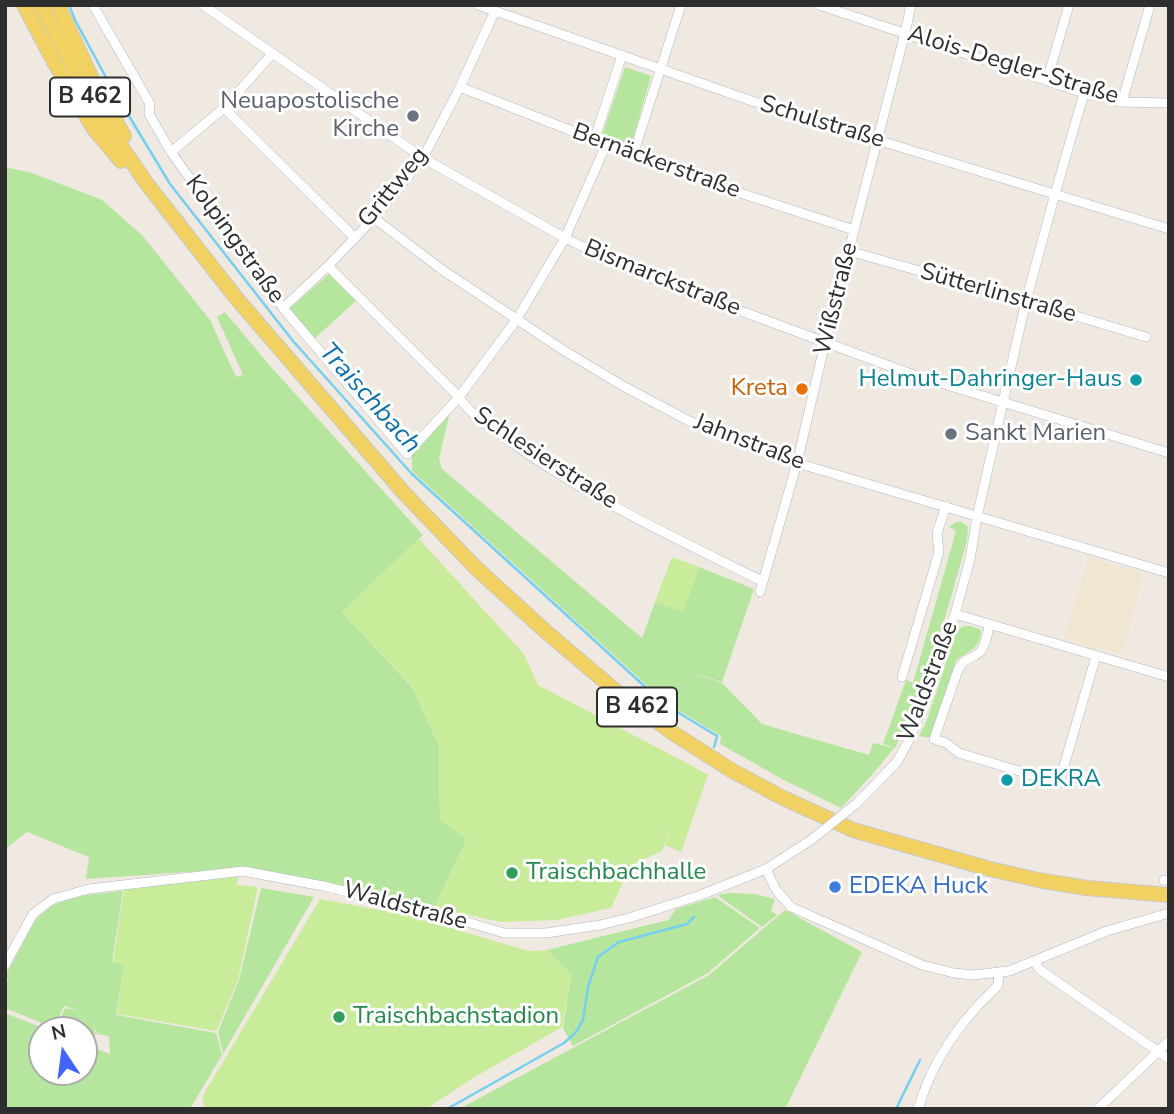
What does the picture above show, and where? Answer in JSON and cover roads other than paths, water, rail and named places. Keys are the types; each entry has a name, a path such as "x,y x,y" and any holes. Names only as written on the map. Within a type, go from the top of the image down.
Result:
{"main road":[{"path":"24,5 94,129 126,167 146,184"},
{"name":"B 462","path":"41,5 108,127 146,184 237,299 404,493 476,568 544,631 617,692 673,733 731,770 780,797 853,830 1038,880 1087,888 1169,895"},
{"path":"58,5 93,81 136,156 146,184"}],"street":[{"name":"Kolpingstraße","path":"93,5 137,79 150,104 149,114 171,152 283,308 407,454 459,397"},
{"name":"Schulstraße","path":"478,5 769,107 1169,229"},
{"path":"633,155 681,5"},
{"name":"Alois-Degler-Straße","path":"819,5 1084,93 1122,102 1169,103"},
{"name":"Wißstraße","path":"760,592 797,463 911,5"},
{"path":"1047,80 1069,5"},
{"path":"1122,102 1150,5"},
{"name":"Bismarckstraße","path":"207,6 423,158 565,238 633,271 911,374 1169,453"},
{"name":"Grittweg","path":"283,308 374,218 423,158 495,11"},
{"path":"171,152 224,108 272,54"},
{"path":"594,141 622,55"},
{"name":"Bernäckerstraße","path":"460,87 594,141 854,230"},
{"name":"Waldstraße","path":"5,965 33,914 53,899 89,889 243,871 323,886 440,914 504,933 546,933 600,925 698,896 766,869 811,840 856,804 897,762 910,738 955,614 970,559 1026,301 1084,93"},
{"path":"224,108 354,237"},
{"path":"459,397 517,319 565,238 606,145"},
{"name":"Jahnstraße","path":"374,218 441,269 563,350 691,422 797,463 1169,573"},
{"name":"Sütterlinstraße","path":"849,251 1146,337"},
{"name":"Schlesierstraße","path":"328,266 459,397 467,410 522,450 589,492 762,582"},
{"path":"902,677 939,552 937,533 946,506"},
{"path":"955,614 1169,677"},
{"path":"989,624 980,651 963,661 958,670 934,739 946,743 958,753 1040,778 1059,783 1096,656"},
{"path":"766,869 776,890 791,907 911,961 954,973 973,975 1009,971 1107,931 1169,913"},
{"path":"1034,961 1040,970 1169,1059"},
{"path":"918,1109 934,1069 954,1035 998,985 999,972"},
{"path":"1098,1109 1169,1041"}],"waterway":[{"name":"Traischbach","path":"69,5 109,83 170,184 293,341 412,474 664,704 717,736 714,747"},
{"name":"Traischbach","path":"447,1109 564,1043 576,1032 583,1020 588,987 598,957 619,942 687,924 694,917"},
{"path":"896,1109 920,1060"}],"place":[{"name":"Neuapostolische Kirche","path":"413,116"},
{"name":"Helmut-Dahringer-Haus","path":"1136,380"},
{"name":"Kreta","path":"802,389"},
{"name":"Sankt Marien","path":"951,434"},
{"name":"DEKRA","path":"1007,780"},
{"name":"Traischbachhalle","path":"512,873"},
{"name":"EDEKA Huck","path":"835,887"},
{"name":"Traischbachstadion","path":"339,1017"}]}
